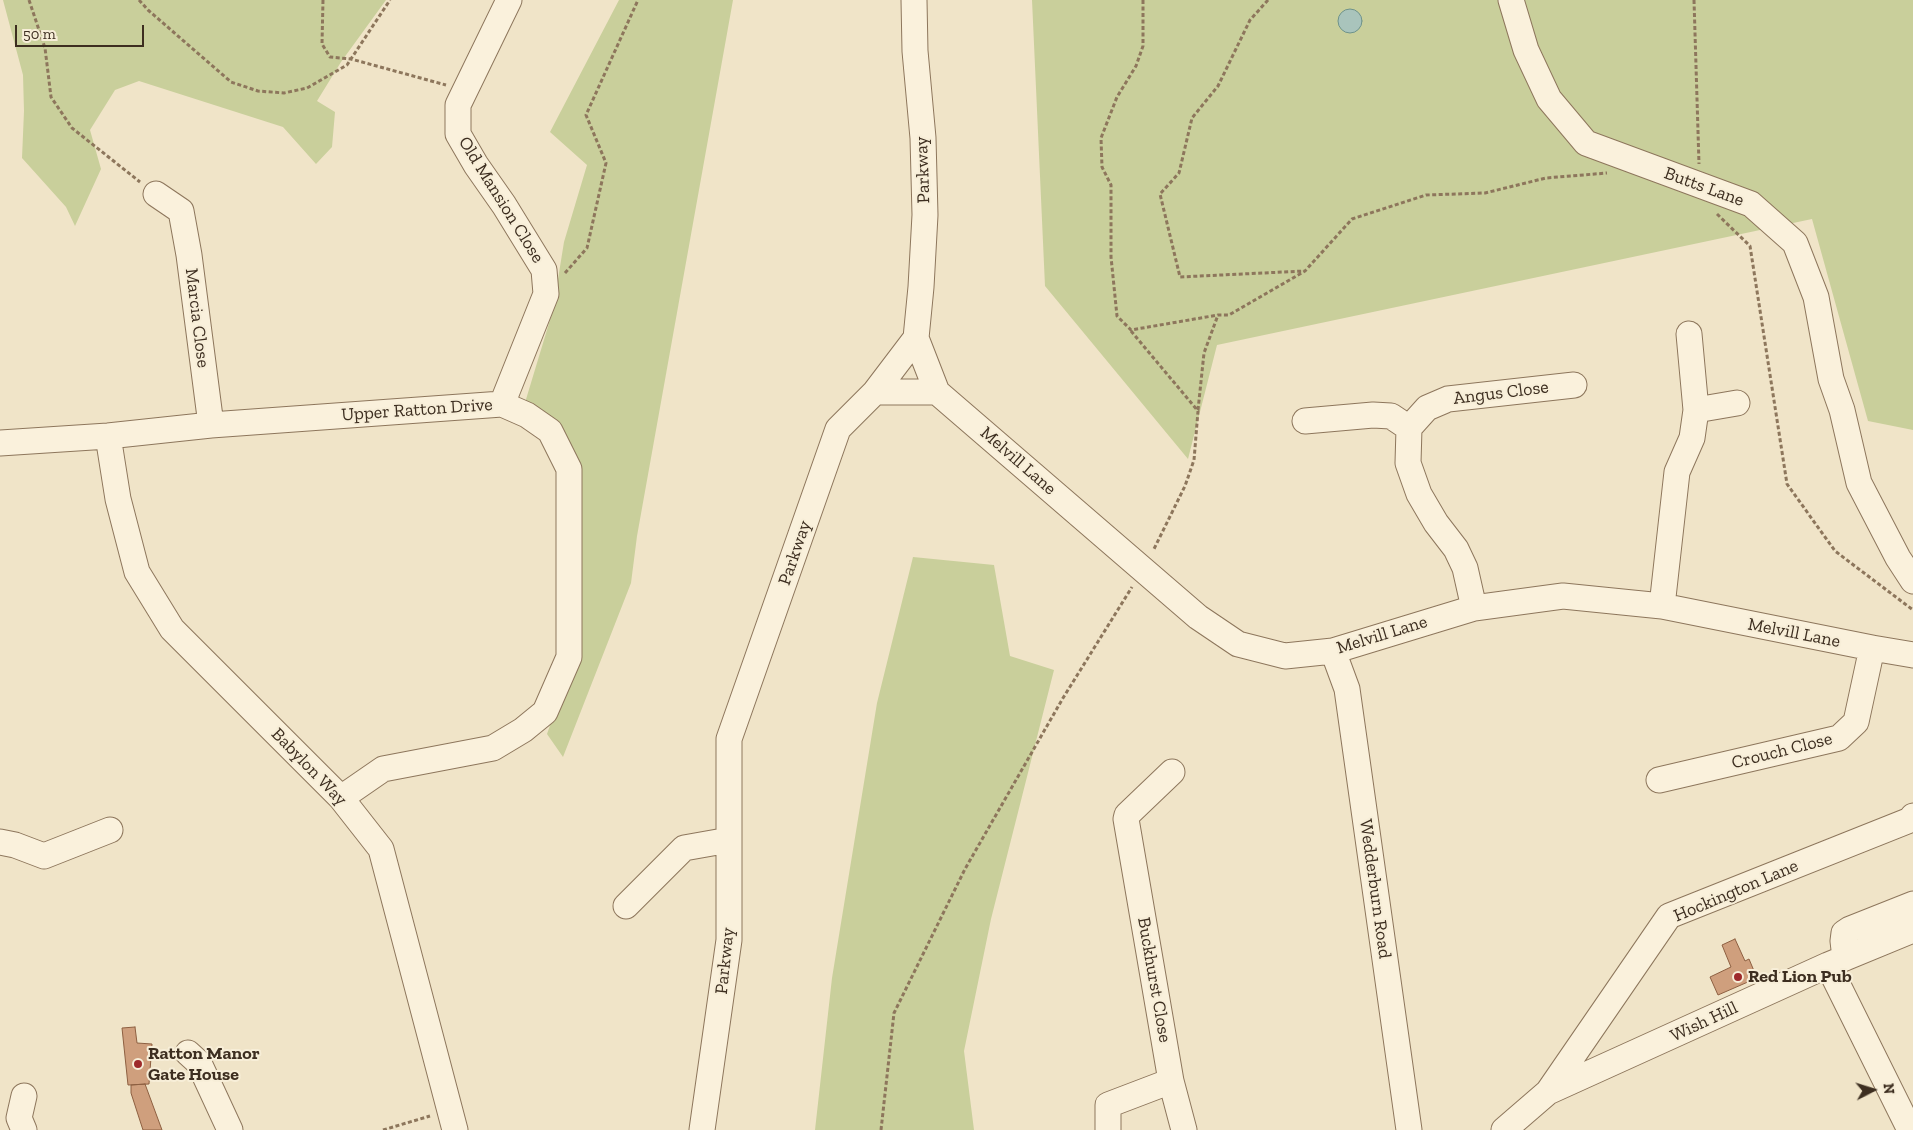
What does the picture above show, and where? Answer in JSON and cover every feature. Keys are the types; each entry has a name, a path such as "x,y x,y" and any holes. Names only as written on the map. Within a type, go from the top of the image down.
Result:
{"street":[{"name":"Old Mansion Close","path":"502,404 546,294 544,270 458,134 458,106 509,0"},
{"name":"Parkway","path":"702,1130 729,940 729,739 838,429 875,392 916,338 925,215 923,138 915,51 914,0"},
{"name":"Butts Lane","path":"1511,0 1526,50 1549,99 1586,143 1751,204 1795,243 1816,297 1831,379 1842,410 1859,484 1905,555 1913,581"},
{"name":"Marcia Close","path":"156,194 189,205 189,255 211,425"},
{"path":"1662,606 1677,472 1692,438 1696,410 1689,334"},
{"path":"875,392 937,392 916,338"},
{"name":"Angus Close","path":"1410,428 1427,408 1448,399 1574,385"},
{"name":"Melvill Lane","path":"937,392 1198,616 1238,644 1285,656 1333,650 1474,608 1563,596 1662,606 1913,655"},
{"path":"1696,410 1737,403"},
{"name":"Upper Ratton Drive","path":"0,443 108,436 211,425 502,404 527,415 550,431 569,468 569,657 545,712 523,730 493,748 382,769 341,798"},
{"path":"1305,421 1373,414 1390,416 1410,428 1408,463 1419,494 1436,523 1456,549 1465,568 1474,608"},
{"name":"Babylon Way","path":"108,436 118,499 137,572 172,629 341,798 381,848 453,1120"},
{"name":"Crouch Close","path":"1659,780 1839,738 1856,722 1872,648"},
{"name":"Wedderburn Road","path":"1333,650 1347,689 1409,1130"},
{"name":"Buckhurst Close","path":"1172,772 1127,815 1126,819 1171,1081 1184,1130"},
{"name":"Hockington Lane","path":"1548,1092 1669,916 1910,820 1913,816"},
{"path":"0,842 15,845 44,856 110,830"},
{"path":"626,906 684,848 729,840"},
{"path":"1910,1130 1837,962 1844,933 1913,904"},
{"name":"Wish Hill","path":"1504,1130 1548,1092 1837,962 1913,930"},
{"path":"188,1052 199,1063 230,1130"},
{"path":"1108,1130 1108,1105 1171,1081"},
{"path":"24,1096 19,1118 24,1130"}],"path":[{"path":"29,0 45,48 51,97 72,128 156,194"},
{"path":"139,0 148,10 232,82 258,91 284,93 307,88 347,65 390,0"},
{"path":"323,0 322,44 330,57 351,59 465,90"},
{"path":"546,294 587,248 606,163 586,115 638,0"},
{"path":"1143,0 1143,46 1136,66 1116,97 1101,138 1102,167 1111,185 1112,257 1117,316 1131,330 1198,411"},
{"path":"1268,0 1250,20 1218,86 1192,118 1179,173 1160,194 1180,277 1305,271"},
{"path":"1694,0 1699,155"},
{"path":"1131,330 1218,315 1229,315 1305,271 1352,219 1426,195 1485,193 1546,178 1612,173"},
{"path":"1716,214 1750,246 1787,484 1835,551 1913,610"},
{"path":"881,1130 894,1013 964,869 1062,698 1144,570 1185,486 1194,460 1204,353 1218,315"},
{"path":"383,1130 453,1120"}],"green space":[{"path":"3,0 386,0 341,62 317,101 335,112 332,147 316,164 283,127 139,81 115,90 90,130 101,169 75,226 66,207 22,158 23,75"},
{"path":"619,0 733,0 637,536 631,583 563,757 547,734 574,657 562,451 524,406 553,310 564,242 587,165 550,132"},
{"path":"1032,0 1913,0 1913,430 1868,421 1812,219 1217,345 1188,459 1045,286"},
{"path":"913,557 994,565 1010,656 1054,670 991,919 964,1051 974,1130 815,1130 832,978 877,703"}],"water":[{"path":"1350,9 1355,10 1361,16 1361,26 1355,32 1350,33 1345,32 1339,26 1338,21 1339,16 1345,10"}],"building":[{"path":"1735,939 1745,961 1749,959 1757,978 1718,995 1710,977 1731,967 1722,945"},
{"name":"Ratton Manor Gate House","path":"135,1027 137,1043 152,1044 149,1084 128,1085 122,1028"},
{"path":"145,1084 162,1130 143,1130 131,1093 131,1085"}],"place":[{"name":"Red Lion Pub","path":"1738,977"},
{"name":"Ratton Manor Gate House","path":"138,1064"}]}
